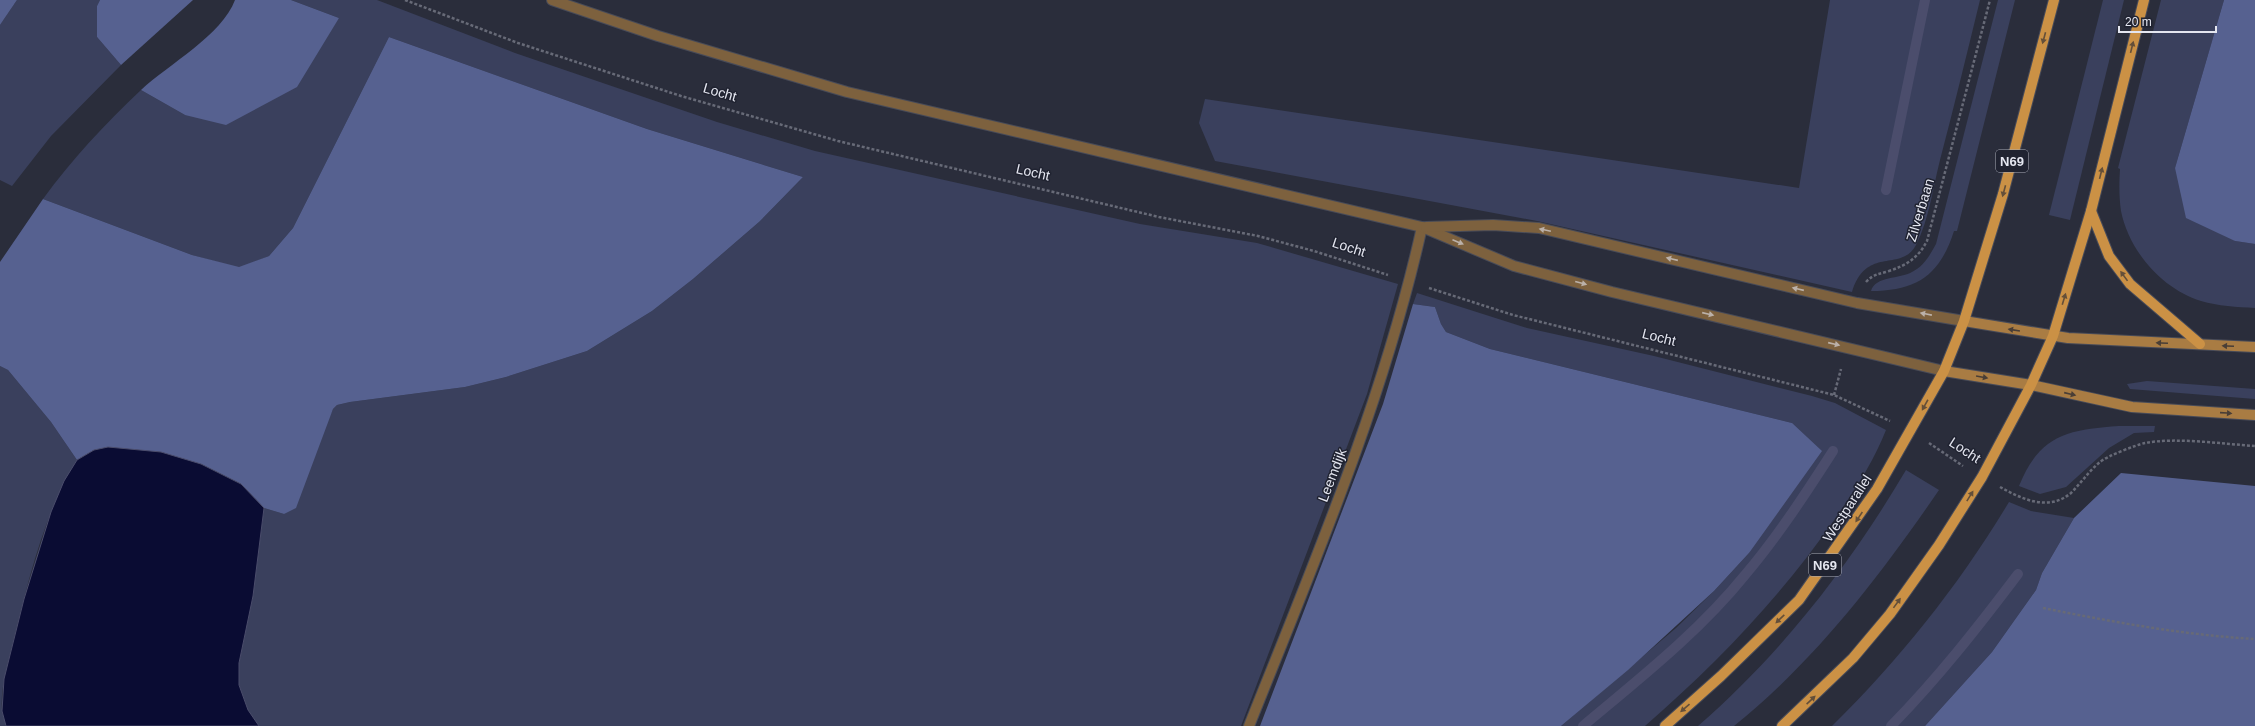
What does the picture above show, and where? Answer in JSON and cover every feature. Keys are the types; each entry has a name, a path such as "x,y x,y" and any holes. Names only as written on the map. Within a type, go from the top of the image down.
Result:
{"main road":[{"name":"N69","path":"1944,371 1964,321 2004,194 2054,0"},
{"path":"1782,726 1853,658 1890,614 1939,545 1982,477 2032,385 2053,336 2091,211 2144,0"},
{"path":"2091,211 2110,256 2130,284 2200,344"},
{"path":"1964,321 2053,336 2255,347"},
{"path":"1944,371 2032,385 2132,407 2255,415"},
{"name":"Westparallel","path":"1664,726 1721,676 1799,600 1877,489 1944,371"}],"street":[{"path":"552,0 658,36 847,92 1422,227 1514,266 1612,292 1944,371"},
{"path":"1422,227 1493,225 1539,228 1858,303 1964,321"},
{"name":"Leemdijk","path":"1249,726 1374,402 1410,282 1422,227"}],"path":[{"name":"Locht","path":"405,0 540,50 681,96 816,134 1159,217 1258,236 1314,251 1513,315 1834,395 1910,432 1982,477 2023,499 2039,503 2057,501 2070,494 2101,461 2145,443 2183,441 2255,446"},
{"name":"Zilverbaan","path":"1858,303 1864,285 1870,277 1906,264 1915,259 1927,241 1990,0"},
{"path":"1834,395 1847,347"},
{"path":"2043,608 2108,621 2228,638 2255,639"}],"shaded area":[{"path":"0,0 17,0 0,25"},
{"path":"17,0 100,0 97,6 97,37 121,65 51,136 12,186 0,180 0,25"},
{"path":"100,0 193,0 121,65 97,37 97,6"},
{"path":"235,0 291,0 339,18 297,87 226,125 185,115 141,90 207,37 219,25"},
{"path":"291,0 377,0 515,53 717,122 815,151 1140,224 1257,243 1398,284 1367,394 1241,726 259,726 248,710 239,685 239,663 253,596 264,508 284,514 333,409 337,405 350,402 465,387 506,377 587,351 652,311 693,279 759,222 803,177 647,129 389,37 293,228 269,256 239,268 192,255 43,199 89,142 141,90 185,115 339,18"},
{"path":"1830,0 1980,0 1930,203 1924,225 1916,245 1910,253 1902,258 1884,261 1866,269 1858,278 1852,292 1537,221 1215,161 1199,123 1205,99 1799,188"},
{"path":"1998,0 2015,0 1957,231 1954,231 1942,259 1924,278 1914,284 1901,288 1871,291 1873,286 1883,280 1907,274 1916,270 1926,260 1936,244"},
{"path":"2103,0 2124,0 2070,220 2049,215"},
{"path":"2161,0 2224,0 2175,168 2235,241 2255,244 2255,308 2207,303 2173,288 2149,266 2131,240 2125,226 2120,206 2120,169 2118,168"},
{"path":"2224,0 2255,0 2255,244 2235,241 2186,218 2175,168"},
{"path":"389,37 647,129 803,177 759,222 693,279 652,311 587,351 506,377 465,387 337,405 333,409 296,508 284,514 264,508 241,484 201,464 94,450 77,460 51,422 8,370 0,366 0,262 43,199 192,255 239,267 269,256 293,228"},
{"path":"1417,293 1527,328 1654,356 1812,396 1835,403 1886,430 1869,466 1855,489 1832,523 1790,579 1721,655 1645,726 1561,726 1676,628 1714,591 1749,553 1792,423 1490,349 1446,332 1441,324 1435,307 1413,304"},
{"path":"1413,304 1435,307 1441,324 1446,332 1490,349 1792,423 1822,451 1749,553 1714,591 1628,670 1561,726 1260,726 1383,404"},
{"path":"0,366 8,370 51,422 77,460 55,502 31,572 3,685 2,711 6,726 0,726"},
{"path":"2147,381 2255,389 2255,399 2130,389 2127,384"},
{"path":"2119,426 2155,426 2154,432 2134,433 2109,448 2066,487 2040,494 2019,486 2036,455 2046,445 2070,433"},
{"path":"108,447 161,452 201,464 241,484 264,508 253,596 239,663 239,685 248,710 259,726 6,726 2,711 4,679 24,599 51,512 64,481 77,460 94,450"},
{"path":"1906,470 1939,490 1894,554 1845,616 1792,673 1734,726 1698,726 1758,669 1786,638 1838,574 1862,540"},
{"path":"2121,473 2255,486 2255,726 1925,726 1992,652 2036,590 2042,573 2074,518"},
{"path":"2009,502 2031,511 2074,518 2042,573 2036,590 1992,652 1925,726 1832,726 1882,674 1928,620 1990,533"}],"waterway":[{"path":"1886,190 1925,0"},
{"path":"1583,726 1647,673 1708,616 1727,596 1780,530 1833,451"},
{"path":"1891,726 1957,652 2018,574"}]}
